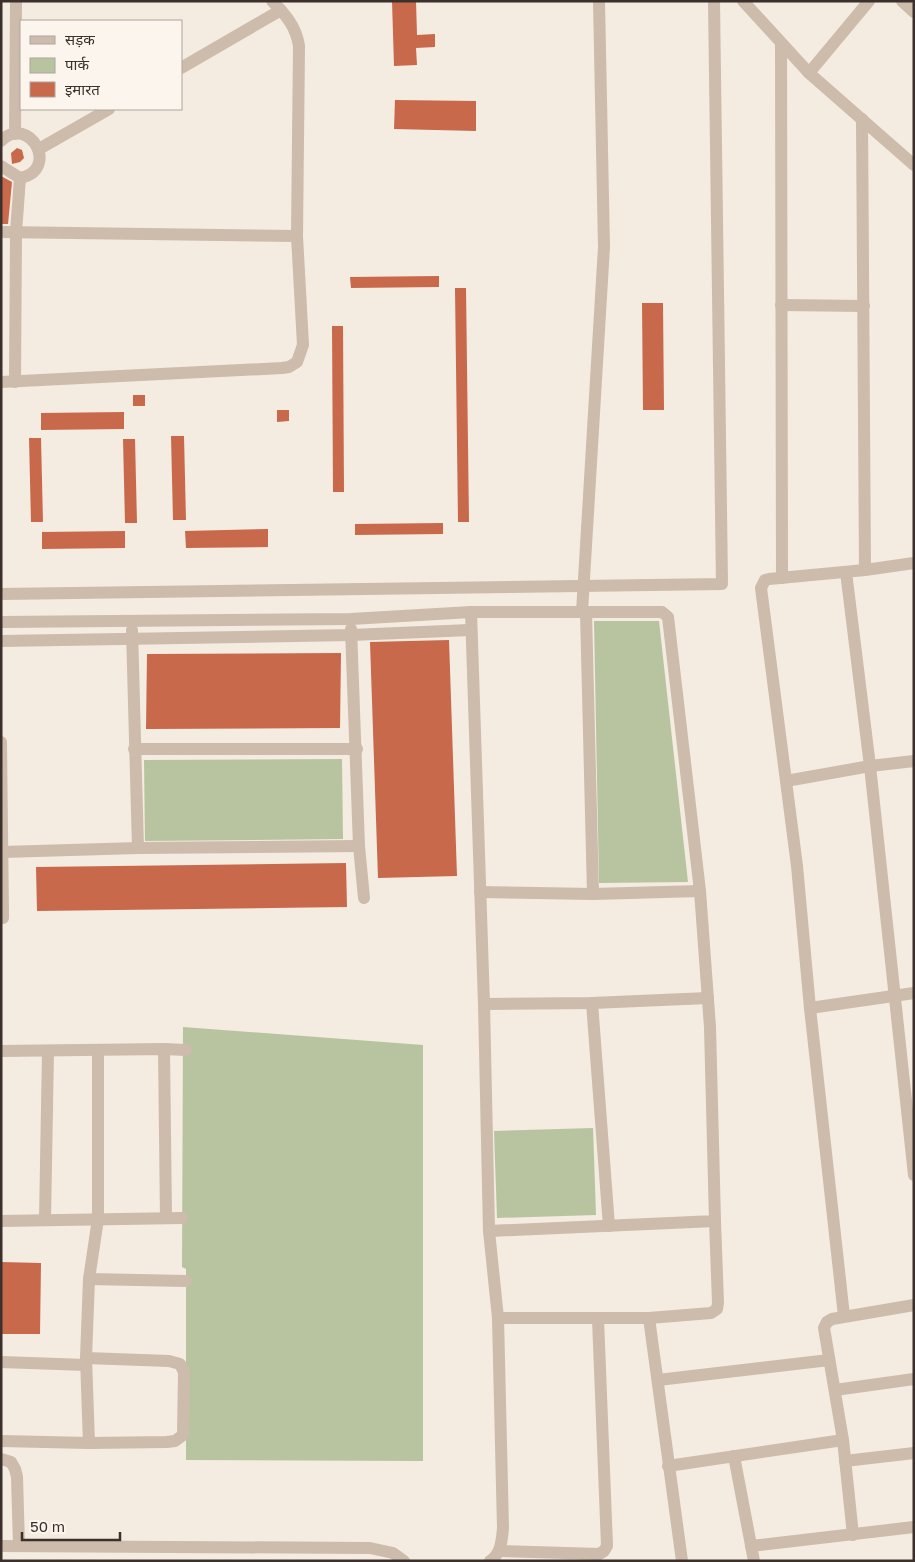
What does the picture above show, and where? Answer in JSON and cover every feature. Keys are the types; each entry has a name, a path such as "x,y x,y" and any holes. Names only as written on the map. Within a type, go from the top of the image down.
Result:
{"street":[{"path":"15,134 16,1"},
{"path":"1,382 282,368 290,367 297,362 303,346 297,236 299,46 295,30 272,1"},
{"path":"593,894 583,586 604,247 599,1"},
{"path":"1,594 722,584 714,1"},
{"path":"743,1 809,73 914,165"},
{"path":"809,73 869,1"},
{"path":"902,1 914,12"},
{"path":"182,67 281,10"},
{"path":"781,43 782,578"},
{"path":"39,149 107,110"},
{"path":"862,119 865,570"},
{"path":"1,141 10,134 28,136 39,149 40,158 38,166 32,173 20,178"},
{"path":"1,166 20,178"},
{"path":"15,382 16,232 20,178"},
{"path":"1,232 297,236"},
{"path":"780,305 864,306"},
{"path":"844,1316 810,1008 797,866 761,588 765,580 914,563"},
{"path":"846,572 870,766 914,1175"},
{"path":"471,612 470,630 484,1004 489,1231 498,1318 503,1528 499,1551 495,1558 490,1561"},
{"path":"1,622 351,618 471,612 662,612 668,617 700,891 708,998 718,1303 716,1309 704,1315 598,1319 498,1318"},
{"path":"351,618 359,846 364,898"},
{"path":"132,621 138,848"},
{"path":"1,641 351,635 470,630"},
{"path":"1,742 4,918"},
{"path":"134,749 357,749"},
{"path":"786,781 870,766 914,761"},
{"path":"2,852 138,848 359,846"},
{"path":"480,892 593,894 700,891"},
{"path":"810,1008 914,993"},
{"path":"484,1004 592,1003 708,998"},
{"path":"592,1003 609,1226"},
{"path":"164,1049 166,1218"},
{"path":"89,1443 86,1362 88,1279 98,1219 98,1050"},
{"path":"1,1052 186,1050"},
{"path":"45,1220 48,1051"},
{"path":"1,1221 182,1218"},
{"path":"489,1231 715,1222"},
{"path":"88,1279 186,1282"},
{"path":"853,1535 843,1440 824,1328 827,1322 832,1319 914,1305"},
{"path":"649,1318 682,1561"},
{"path":"499,1551 599,1554 607,1546 598,1319"},
{"path":"658,1380 829,1360"},
{"path":"1,1362 169,1362 180,1364 184,1372 184,1430 180,1438 167,1442 1,1441"},
{"path":"835,1390 914,1379"},
{"path":"668,1466 843,1440"},
{"path":"845,1462 914,1452"},
{"path":"734,1456 754,1561"},
{"path":"1,1459 11,1462 17,1477 19,1546"},
{"path":"751,1546 914,1527"},
{"path":"1,1546 370,1548 393,1554 403,1560"}],"green space":[{"path":"594,621 659,621 688,882 599,883"},
{"path":"342,759 343,839 145,841 144,760"},
{"path":"183,1027 423,1045 423,1461 186,1460 186,1269 182,1267"},
{"path":"593,1128 596,1215 497,1218 494,1131"}],"building":[{"path":"392,1 416,1 417,35 435,34 435,47 416,48 417,65 394,66"},
{"path":"395,100 476,101 476,131 394,129"},
{"path":"17,148 22,150 24,158 20,162 12,164 11,153"},
{"path":"1,176 12,182 8,224 1,224"},
{"path":"439,276 439,287 351,288 350,277"},
{"path":"455,288 466,288 469,522 458,522"},
{"path":"642,303 663,303 664,410 643,410"},
{"path":"332,326 343,326 344,492 333,492"},
{"path":"133,395 145,395 145,406 133,406"},
{"path":"277,410 289,410 289,421 277,422"},
{"path":"124,412 124,429 41,430 41,413"},
{"path":"171,436 184,436 186,520 173,520"},
{"path":"29,438 41,438 43,522 31,522"},
{"path":"123,439 135,439 137,523 125,523"},
{"path":"443,523 443,534 355,535 355,524"},
{"path":"268,529 268,547 186,548 185,531"},
{"path":"125,531 125,548 42,549 42,532"},
{"path":"449,640 457,876 378,878 370,642"},
{"path":"341,653 340,728 146,729 147,654"},
{"path":"346,863 347,907 37,911 36,867"},
{"path":"1,1262 41,1263 40,1334 1,1334"}]}
